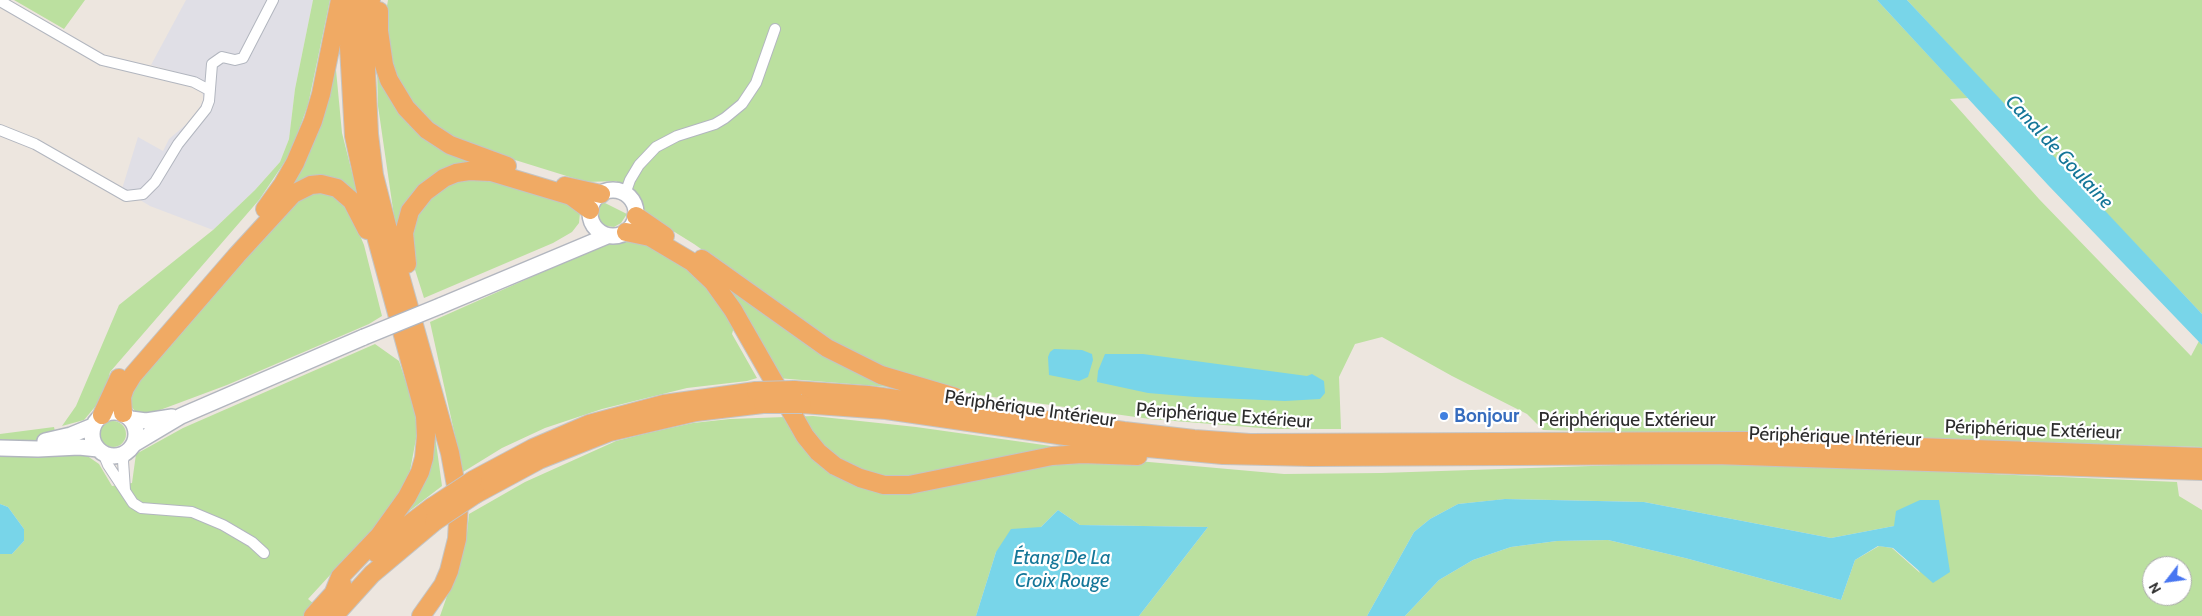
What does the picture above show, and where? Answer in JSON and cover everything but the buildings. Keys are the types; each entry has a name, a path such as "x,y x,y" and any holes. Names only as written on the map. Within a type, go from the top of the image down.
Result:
{"highway":[{"path":"98,421 122,374 256,220 284,184 302,150 318,108 340,0"},
{"path":"334,616 353,578 412,488 424,458 426,436 425,416 363,186 354,136 349,48 353,0"},
{"path":"371,0 366,36 366,70 369,134 374,174 450,453 459,502 459,527 446,578 434,599 421,616"},
{"path":"380,0 378,31 384,65 389,80 401,101 427,130 450,145 467,153 564,186 601,194"},
{"path":"420,343 404,238 410,211 425,192 444,178 456,173 480,171 571,196 591,217"},
{"path":"127,416 123,393 133,375 286,200 293,194 311,186 321,184 337,188 352,201 358,210 369,236 385,288 403,335"},
{"path":"636,216 652,229 693,252 802,331 852,361 882,374 939,393 1021,409 1034,419"},
{"path":"626,232 650,237 692,262 713,282 733,310 805,436 818,452 835,466 860,478 884,485 909,486 1052,456 1082,454 1177,458 1194,453"},
{"name":"Périphérique Extérieur","path":"798,397 868,395 1163,436 1250,443 1759,442 2202,457"},
{"name":"Périphérique Intérieur","path":"353,578 404,528 433,515 533,448 597,422 672,402 798,397 1194,453 1311,457 1724,455 2202,470"},
{"path":"313,616 334,592 353,578"}],"main road":[{"path":"0,448 79,447 114,456 130,449 181,416 560,254 607,236 615,236 626,232 631,228 636,216 634,204 625,194 613,190 601,194 592,203 591,217 597,230 607,236"},
{"path":"560,254 591,217"},
{"path":"0,448 71,436 116,411 146,421 181,416"},
{"path":"127,416 136,431 130,449"},
{"path":"98,421 92,438 100,451"}],"street":[{"path":"0,130 35,144 126,196 137,196 147,191 155,182 178,144 206,109 209,102 212,64 222,56 235,60 243,58 273,0"},
{"path":"0,1 102,60 194,82 209,90"},
{"path":"625,194 630,180 639,165 656,147 677,136 715,124 730,115 742,104 756,82 775,29"},
{"path":"125,491 123,468 130,449"},
{"path":"100,451 133,504 141,508 192,512 223,525 252,542 264,553"}],"shaded area":[{"path":"186,0 313,0 295,89 289,139 280,162 255,190 213,230 150,206 122,189 138,137 163,151 169,139 195,117 204,99 198,78 151,65"}],"green space":[{"path":"14,0 85,0 64,29"},
{"path":"313,0 330,0 308,105 290,154 259,200 110,372 104,396 84,420 62,426 76,406 119,305 213,230 255,190 280,162 289,139 295,89"},
{"path":"388,0 1877,0 1968,98 1950,99 2039,199 2191,356 2199,341 2202,345 2202,447 1543,430 1527,414 1452,376 1382,337 1355,344 1339,377 1341,429 1273,429 1150,419 972,394 909,378 860,357 834,343 694,244 644,213 634,193 616,181 586,182 499,155 492,180 574,203 580,213 579,223 572,232 553,243 424,298 410,254 409,234 395,223 378,106 377,65"},
{"path":"1907,0 2202,0 2202,314 2033,136"},
{"path":"332,68 336,70 342,133 358,196 348,207 364,245 382,316 369,324 227,385 152,413 138,415 131,406 129,394 288,189"},
{"path":"603,202 627,214 621,223 614,227 606,226 600,222 597,216 598,209"},
{"path":"626,240 635,241 655,249 701,278 735,323 732,334 757,378 747,381 687,388 602,409 545,428 502,448 463,472 430,322 599,247"},
{"path":"730,286 901,388 777,378 727,289"},
{"path":"375,344 399,361 410,394 418,428 410,471 390,510 308,599 329,616 0,616 0,554 12,554 24,541 24,529 8,507 0,504 0,434 54,427 60,454 83,453 99,464 112,486 132,483 136,454 183,428"},
{"path":"813,416 916,427 1051,446 1054,461 1104,458 1284,474 1381,473 1621,465 1782,465 2177,482 2179,496 2202,510 2202,616 1405,616 1439,580 1473,560 1511,547 1557,541 1608,540 1685,558 1841,600 1855,560 1879,546 1892,548 1920,573 1894,526 1831,538 1644,502 1506,499 1458,504 1430,519 1414,532 1367,616 1139,616 1208,527 1080,525 1058,510 1041,527 996,552 976,616 440,616 466,542 469,514 525,482 616,441 693,423 730,419"},
{"path":"113,421 123,424 126,434 123,444 113,447 103,444 100,434 103,424"},
{"path":"433,421 442,486 395,522"}],"water":[{"path":"1877,0 1907,0 2202,314 2202,345 2048,185"},
{"path":"1054,349 1082,350 1092,354 1093,360 1088,377 1079,381 1049,375 1048,357"},
{"path":"1105,354 1143,354 1307,376 1312,374 1324,381 1325,393 1320,399 1285,401 1148,393 1097,382 1098,371"},
{"path":"1505,499 1644,502 1831,538 1894,526 1896,511 1920,500 1939,500 1950,572 1933,583 1893,548 1878,546 1855,560 1841,600 1685,558 1608,540 1557,541 1511,547 1473,560 1439,580 1405,616 1367,616 1414,532 1430,519 1458,504"},
{"path":"0,504 8,507 24,529 24,541 12,554 0,554"},
{"name":"Étang De La Croix Rouge","path":"1058,510 1080,525 1208,527 1139,616 976,616 996,552 1011,529 1041,527"}],"place":[{"name":"Bonjour","path":"1444,416"}],"water label":[{"name":"Canal de Goulaine","path":"2059,152"}]}
